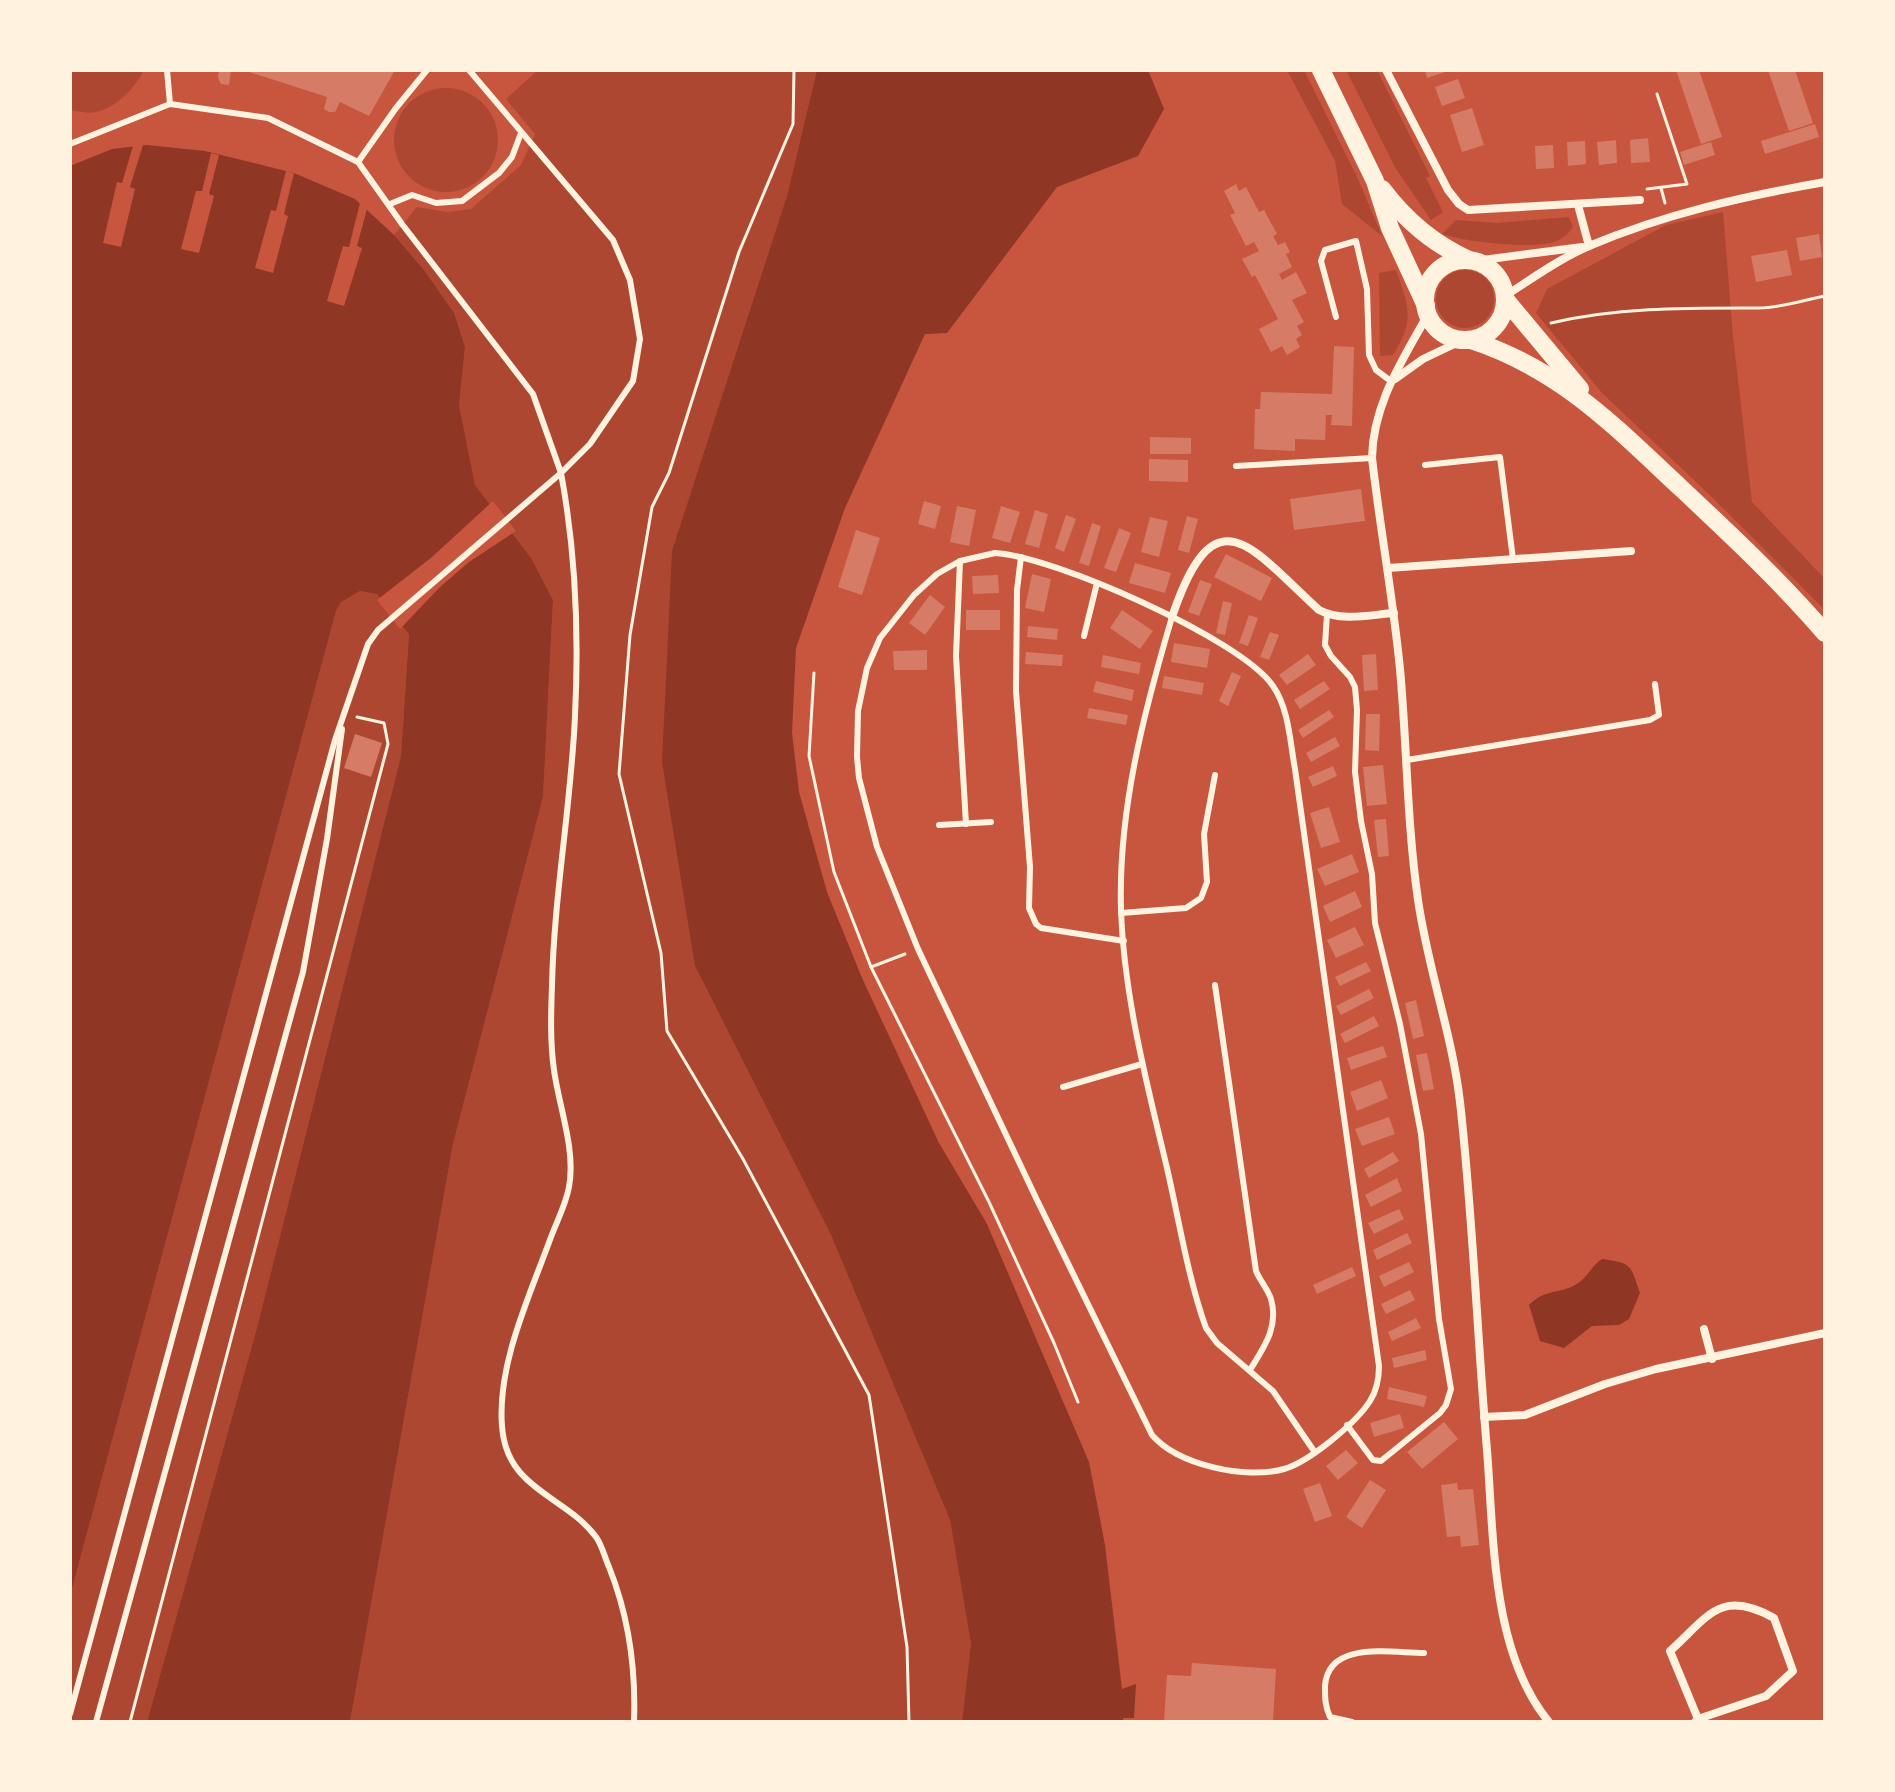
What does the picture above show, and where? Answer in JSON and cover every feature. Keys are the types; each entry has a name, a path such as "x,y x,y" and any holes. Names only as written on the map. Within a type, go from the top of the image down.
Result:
{"main road":[{"path":"1321,70 1375,181 1390,228 1427,310 1442,332 1530,363 1598,410"},
{"path":"1375,181 1418,229 1440,246 1496,274 1505,297 1598,410 1751,554 1825,633"},
{"path":"1427,310 1426,291 1437,272 1448,264 1472,261"},
{"path":"1467,340 1485,335 1495,327 1502,317 1505,297"}],"street":[{"path":"1386,70 1448,190 1459,204 1476,211 1640,200"},
{"path":"1505,297 1540,272 1589,246 1736,198 1825,182"},
{"path":"1578,205 1589,246"},
{"path":"1472,261 1589,246"},
{"path":"1427,310 1377,415 1372,458 1394,613 1419,905 1449,1037 1460,1104 1484,1417 1506,1626 1523,1681 1549,1722"},
{"path":"1392,382 1423,359 1467,340"},
{"path":"1172,617 1181,591 1200,559 1214,544 1229,539 1264,558 1327,614 1345,617 1394,613"},
{"path":"1388,568 1631,551"},
{"path":"1704,1329 1712,1359"},
{"path":"1484,1417 1525,1415 1631,1377 1825,1333"},
{"path":"1745,1605 1774,1618 1793,1671 1766,1696 1696,1720 1670,1651 1720,1606 1745,1605"}],"lane":[{"path":"167,70 170,104"},
{"path":"358,162 427,70"},
{"path":"70,1714 344,714 368,644 378,630 561,473 590,444 633,381 640,339 630,280 613,240 469,70"},
{"path":"70,144 170,104 268,118 358,162 533,394 561,473 574,564 575,718 554,943 552,1044 569,1157 569,1187 527,1302 501,1390 502,1431 510,1460 536,1490 572,1513 597,1538 620,1594 631,1645 634,1722"},
{"path":"390,204 412,195 436,203 462,201 499,173 512,157 521,133"},
{"path":"1336,317 1321,261 1325,250 1356,241 1367,289 1369,355 1376,370 1392,382"},
{"path":"1425,465 1500,457 1513,559"},
{"path":"1236,466 1372,458"},
{"path":"995,553 1021,557 1097,583 1209,636 1259,670 1279,696 1288,725 1379,1350 1376,1389 1365,1408 1314,1451 1284,1469 1250,1473 1187,1459 1166,1448 1152,1435 918,949 881,859 866,813 857,757 858,711 867,668 880,638 925,584 960,561 995,553"},
{"path":"1021,557 1017,590 1016,667 1030,867 1029,908 1036,924 1048,931 1124,941"},
{"path":"960,561 956,656 966,824"},
{"path":"1084,636 1097,583"},
{"path":"1327,614 1325,645 1350,677 1356,698 1358,796 1372,874 1378,938 1400,1024 1421,1134 1439,1319 1451,1389 1440,1413 1381,1461 1373,1460 1347,1425"},
{"path":"1172,617 1144,718 1124,843 1121,913 1142,1064 1203,1319 1210,1335 1273,1391 1314,1451"},
{"path":"1407,760 1650,720 1659,715 1655,684"},
{"path":"96,1722 303,972 327,839 344,714"},
{"path":"1121,913 1186,908 1201,898 1207,882 1204,834 1215,775"},
{"path":"939,825 991,822"},
{"path":"1215,985 1256,1271 1271,1299 1273,1317 1271,1335 1250,1370"},
{"path":"1063,1087 1142,1064"},
{"path":"1352,1722 1327,1719 1324,1703 1326,1675 1339,1658 1354,1653 1424,1653"}],"path":[{"path":"794,70 793,124 739,252 669,473 652,507 630,635 619,774 661,953 667,1031 743,1159 869,1395 907,1647 909,1722"},
{"path":"1640,200 1638,191 1687,184 1657,94"},
{"path":"1661,188 1666,206"},
{"path":"1533,332 1543,324 1600,314 1657,309 1760,308 1825,296"},
{"path":"814,673 809,756 834,872 871,967 989,1202 1078,1402"},
{"path":"130,1722 388,744 384,723 355,717"},
{"path":"871,967 918,949"}],"shaded area":[{"path":"70,70 144,70 136,84 118,102 89,113 70,110"},
{"path":"538,70 817,70 787,196 695,966 831,1235 950,1520 971,1644 962,1722 350,1722 453,1144 543,797 553,600 531,558 475,485 459,405 465,347 453,313 424,270 394,235 417,207 447,212 471,209 521,165 535,134 506,99"},
{"path":"817,70 1148,70 1164,109 1138,156 1057,187 947,333 925,334 845,508 796,648 792,733 799,792 827,892 862,978 939,1143 987,1224 1089,1462 1105,1545 1122,1689 1136,1684 1134,1718 1123,1718 1123,1722 962,1722 971,1644 950,1520 831,1235 695,966 662,762 672,551 787,196"},
{"path":"1287,70 1304,70 1358,179 1382,236 1342,204 1335,161"},
{"path":"1346,70 1377,70 1430,176 1426,178 1443,212 1431,220 1396,169"},
{"path":"446,88 466,92 483,103 494,120 498,140 494,160 483,177 466,188 446,192 426,188 409,177 398,160 394,140 398,120 409,103 426,92"},
{"path":"147,145 205,151 294,173 355,199 394,235 424,270 454,313 465,347 459,405 475,485 531,558 553,600 543,797 453,1144 350,1722 147,1722 258,1324 401,756 409,634 377,594 360,591 341,602 336,611 70,1596 70,166 112,149"},
{"path":"1723,212 1752,502 1825,579 1825,610 1602,393 1536,313 1547,289 1666,225"},
{"path":"1569,217 1573,227 1567,234 1557,241 1544,244 1498,244 1442,234 1456,220 1497,223"},
{"path":"1396,270 1407,304 1407,323 1393,355 1380,356 1379,273"},
{"path":"1465,270 1486,278 1494,299 1486,320 1465,328 1444,320 1436,299 1444,278"},
{"path":"360,591 377,594 409,633 401,756 258,1324 147,1722 70,1722 70,1596 336,611 341,602"},
{"path":"1602,1259 1625,1264 1632,1271 1640,1293 1629,1319 1619,1325 1592,1326 1564,1348 1540,1341 1529,1305 1546,1294 1579,1282"}],"pier":[{"path":"143,145 130,187 135,189 121,247 103,243 117,182 122,183 133,146"},
{"path":"211,153 219,155 209,194 214,196 199,253 181,249 196,191 202,191"},
{"path":"286,171 294,173 284,214 288,216 273,273 255,268 271,210 276,211"},
{"path":"360,203 367,209 357,246 362,248 344,306 327,301 343,246 349,247"},
{"path":"493,501 516,531 469,562 400,629 377,600 432,557"}],"building":[{"path":"219,70 231,70 229,85 221,84"},
{"path":"243,70 395,70 369,116 340,102 335,112 329,112 324,109 327,97"},
{"path":"1425,70 1448,70 1448,71 1427,78"},
{"path":"1676,70 1699,70 1722,137 1701,144"},
{"path":"1768,70 1795,70 1813,123 1789,131"},
{"path":"1458,79 1465,98 1442,106 1435,87"},
{"path":"1472,108 1484,145 1462,152 1450,115"},
{"path":"1815,124 1819,137 1765,154 1761,141"},
{"path":"1648,138 1650,162 1631,163 1630,140"},
{"path":"1616,140 1617,163 1599,165 1597,142"},
{"path":"1585,141 1586,164 1568,166 1567,142"},
{"path":"1711,142 1715,155 1684,165 1680,152"},
{"path":"1553,145 1554,168 1536,169 1535,146"},
{"path":"1236,184 1239,191 1246,187 1259,212 1264,210 1277,234 1273,236 1278,245 1285,242 1290,252 1286,254 1292,267 1279,274 1282,280 1296,272 1307,293 1292,300 1304,322 1297,326 1302,335 1296,339 1300,347 1287,355 1282,346 1271,352 1259,329 1278,319 1255,275 1252,277 1242,259 1259,251 1254,242 1246,246 1230,215 1235,213 1224,191"},
{"path":"1819,234 1822,257 1800,261 1796,238"},
{"path":"1787,250 1792,275 1756,282 1751,256"},
{"path":"1334,346 1354,347 1352,426 1331,425 1332,415 1326,415 1325,440 1295,439 1295,451 1254,449 1255,409 1260,409 1261,392 1332,394"},
{"path":"1150,437 1191,438 1191,454 1150,454"},
{"path":"1149,459 1188,460 1188,482 1149,481"},
{"path":"1361,489 1365,521 1294,530 1290,499"},
{"path":"924,501 941,506 935,529 918,524"},
{"path":"957,506 976,510 969,546 950,542"},
{"path":"1001,506 1020,512 1010,543 992,538"},
{"path":"1035,510 1048,514 1039,548 1025,544"},
{"path":"1066,515 1076,519 1064,552 1055,548"},
{"path":"1187,516 1198,519 1189,553 1178,550"},
{"path":"1150,517 1168,521 1159,557 1141,552"},
{"path":"1092,523 1101,526 1089,566 1079,563"},
{"path":"1119,528 1131,533 1116,572 1104,568"},
{"path":"856,530 880,538 862,595 838,587"},
{"path":"1226,554 1272,578 1261,601 1214,577"},
{"path":"1135,563 1171,573 1165,593 1129,583"},
{"path":"1032,574 1051,579 1044,612 1025,608"},
{"path":"998,575 999,593 973,594 972,576"},
{"path":"1200,580 1212,584 1199,616 1188,612"},
{"path":"930,595 945,607 925,635 909,623"},
{"path":"1223,601 1232,603 1225,635 1216,633"},
{"path":"966,610 1000,610 1000,630 966,630"},
{"path":"1122,610 1153,631 1140,649 1110,628"},
{"path":"1249,615 1258,618 1248,646 1239,643"},
{"path":"1028,626 1058,629 1057,640 1027,637"},
{"path":"1270,632 1279,635 1269,660 1260,657"},
{"path":"1174,643 1210,649 1207,668 1171,662"},
{"path":"927,650 927,670 894,670 893,651"},
{"path":"1026,652 1063,655 1062,666 1025,664"},
{"path":"1308,654 1316,665 1287,685 1279,675"},
{"path":"1376,654 1378,690 1364,691 1362,655"},
{"path":"1103,655 1141,663 1139,674 1101,667"},
{"path":"1232,672 1241,676 1228,706 1219,701"},
{"path":"1164,676 1204,683 1202,695 1162,688"},
{"path":"1096,681 1134,690 1132,701 1093,692"},
{"path":"1324,681 1330,689 1300,709 1294,700"},
{"path":"1089,708 1128,715 1126,725 1087,718"},
{"path":"1329,710 1334,717 1303,738 1298,730"},
{"path":"1366,714 1380,714 1379,751 1365,750"},
{"path":"355,734 382,743 371,777 344,768"},
{"path":"1335,737 1340,746 1311,762 1306,753"},
{"path":"1383,765 1387,804 1367,806 1363,767"},
{"path":"1333,766 1337,776 1313,787 1308,777"},
{"path":"1329,807 1340,842 1321,848 1310,813"},
{"path":"1386,819 1389,856 1378,857 1374,820"},
{"path":"1352,854 1359,872 1325,886 1317,869"},
{"path":"1355,891 1362,907 1330,922 1323,906"},
{"path":"1355,927 1364,945 1336,958 1327,940"},
{"path":"1366,962 1371,971 1340,986 1335,977"},
{"path":"1369,989 1374,998 1341,1015 1336,1006"},
{"path":"1416,1000 1424,1036 1413,1039 1405,1003"},
{"path":"1374,1016 1379,1026 1345,1043 1340,1034"},
{"path":"1383,1046 1387,1057 1351,1070 1347,1058"},
{"path":"1427,1053 1434,1089 1423,1091 1416,1055"},
{"path":"1381,1080 1388,1098 1357,1111 1350,1092"},
{"path":"1389,1117 1395,1134 1362,1146 1355,1129"},
{"path":"1393,1152 1399,1161 1369,1178 1364,1169"},
{"path":"1397,1178 1402,1191 1371,1207 1365,1195"},
{"path":"1399,1209 1404,1219 1374,1234 1368,1223"},
{"path":"1407,1233 1412,1243 1377,1260 1373,1250"},
{"path":"1409,1262 1414,1272 1384,1287 1379,1276"},
{"path":"1352,1267 1356,1276 1317,1294 1313,1285"},
{"path":"1410,1290 1415,1300 1386,1314 1381,1304"},
{"path":"1416,1318 1421,1328 1392,1341 1388,1332"},
{"path":"1425,1350 1427,1360 1394,1368 1392,1358"},
{"path":"1389,1387 1427,1396 1424,1407 1387,1399"},
{"path":"1400,1414 1404,1428 1374,1437 1370,1423"},
{"path":"1444,1422 1458,1439 1422,1469 1407,1452"},
{"path":"1346,1450 1358,1463 1338,1480 1326,1466"},
{"path":"1370,1480 1386,1490 1362,1528 1346,1517"},
{"path":"1320,1483 1332,1516 1315,1522 1303,1489"},
{"path":"1457,1483 1458,1490 1473,1489 1479,1545 1461,1547 1460,1536 1447,1537 1441,1485"},
{"path":"1192,1663 1276,1669 1273,1722 1164,1722 1167,1675 1191,1676"}]}
